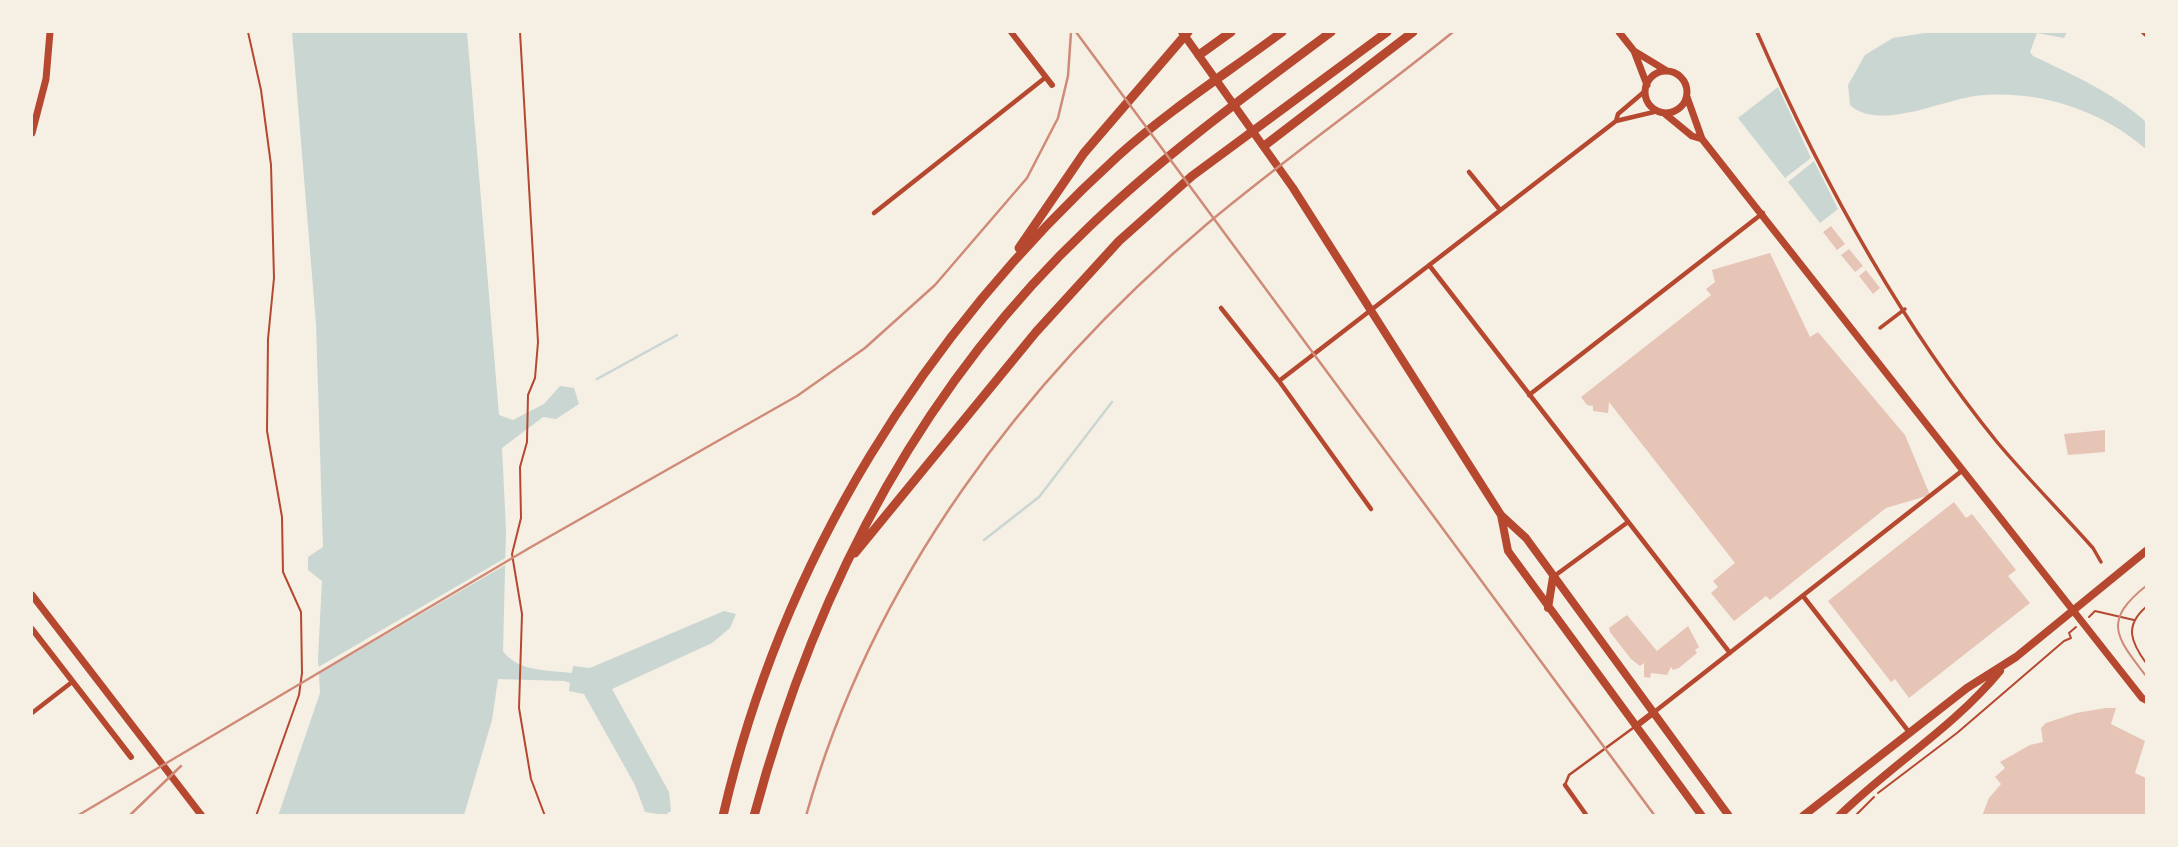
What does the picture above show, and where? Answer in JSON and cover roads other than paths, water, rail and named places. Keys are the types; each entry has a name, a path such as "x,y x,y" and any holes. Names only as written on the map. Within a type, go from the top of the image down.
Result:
{"highway":[{"path":"723,816 757,694 794,597 833,517 908,393 1000,276 1084,153 1185,32"},
{"path":"1199,55 1231,32"},
{"path":"1000,276 1048,223 1120,155 1282,32"},
{"path":"754,816 771,751 798,670 842,568 919,432 985,342 1088,227 1158,165 1331,32"},
{"path":"842,568 1053,312 1119,241 1178,188 1387,32"},
{"path":"1262,143 1413,32"}],"main road":[{"path":"32,132 46,79 50,32"},
{"path":"1185,32 1349,272 1501,514 1526,538 1729,816"},
{"path":"1619,32 1634,51 1648,103 1692,136 1702,139"},
{"path":"1634,51 1683,79 1702,139 2144,699 2146,710"},
{"path":"1646,88 1654,75 1667,71"},
{"path":"1661,112 1679,109 1687,97"},
{"path":"1501,514 1508,551 1702,816"},
{"path":"1803,816 1967,688 2003,667 2147,551"},
{"path":"1548,608 1553,577"},
{"path":"32,595 202,816"},
{"path":"1839,816 1870,785 1967,708 2003,667"}],"street":[{"path":"1011,32 1052,85"},
{"path":"1757,32 1821,168 1905,309 1996,440 2093,548 2101,562"},
{"path":"874,213 1046,77"},
{"path":"1616,121 1618,114 1646,88"},
{"path":"1279,381 1616,121 1661,112"},
{"path":"1469,172 1500,210"},
{"path":"1529,395 1763,213"},
{"path":"1429,265 1730,653"},
{"path":"1221,309 1279,381 1371,509"},
{"path":"1880,328 1905,309"},
{"path":"1636,726 1964,470"},
{"path":"1553,577 1628,522"},
{"path":"1802,596 1909,732"},
{"path":"32,629 131,757"},
{"path":"32,713 72,682"},
{"path":"1565,785 1587,816"}],"lane":[{"path":"1565,785 1569,775 1636,726"}],"waterway":[{"path":"597,379 677,335"},
{"path":"984,540 1039,497 1112,402"}],"tram line":[{"path":"2146,586 2123,609 2118,630 2127,650 2146,676"}],"railway":[{"path":"77,816 531,547 797,396 865,348 935,285 1027,178 1058,118 1068,76 1071,32"},
{"path":"1076,32 1655,816"},
{"path":"806,816 835,729 871,646 913,566 962,490 1017,418 1076,349 1140,285 1207,224 1453,32"},
{"path":"129,816 181,766"}]}
